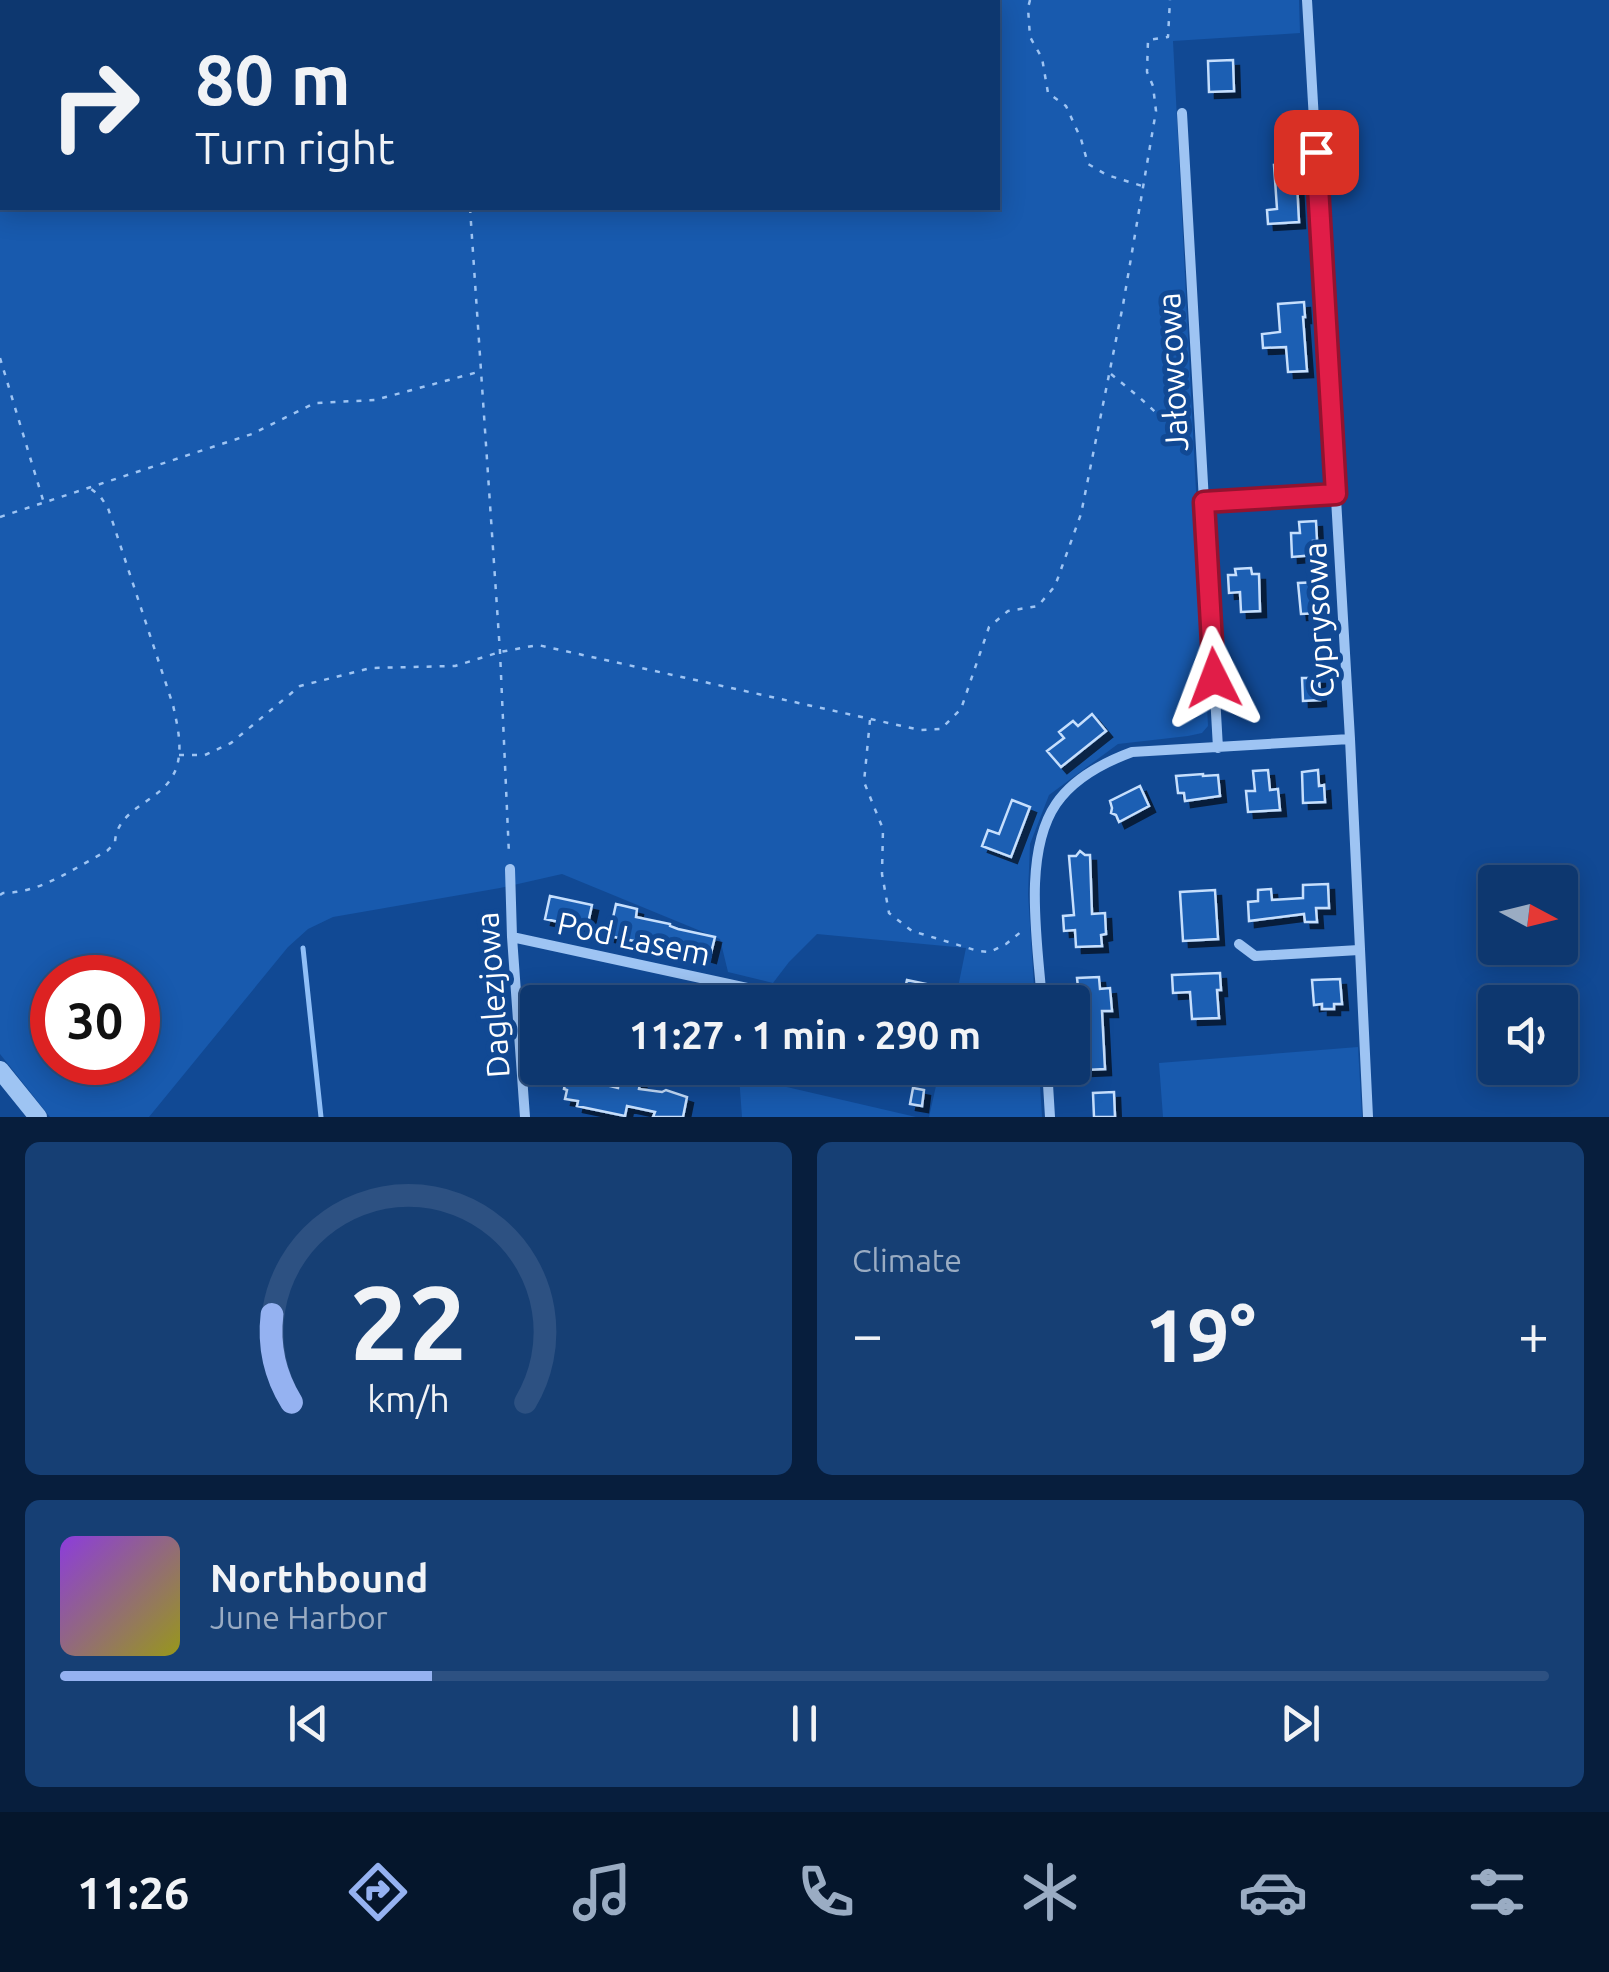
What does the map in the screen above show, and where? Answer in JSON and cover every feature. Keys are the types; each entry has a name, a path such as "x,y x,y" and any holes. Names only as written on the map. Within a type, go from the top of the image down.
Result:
{"street":[{"name":"Cyprysowa","path":"1307,0 1368,1117"},
{"name":"Jałowcowa","path":"1182,113 1218,748"},
{"path":"1041,985 1034,872 1042,835 1056,804 1071,788 1112,760 1132,752 1350,739"},
{"name":"Daglezjowa","path":"510,869 525,1117"},
{"name":"Pod Lasem","path":"512,937 732,985"},
{"path":"1239,944 1255,956 1359,950"},
{"path":"0,1070 38,1117"},
{"path":"1047,1085 1050,1117"}],"lane":[{"path":"1204,502 1336,494"}],"path":[{"path":"1030,0 1030,38 1042,58 1048,93 1066,106 1088,164 1143,187"},
{"path":"179,755 204,755 231,744 300,686 372,668 455,666 538,645 920,730 941,729 961,709 990,627 1008,611 1038,606 1055,586 1081,514 1156,111 1147,72 1148,40 1168,37 1170,0"},
{"path":"470,210 500,652 510,869"},
{"path":"0,358 44,503"},
{"path":"0,517 252,434 314,404 374,400 480,371"},
{"path":"1110,373 1202,454"},
{"path":"0,895 40,886 107,850 116,842 120,823 174,776 179,755 173,705 108,508 90,488"},
{"path":"870,718 864,782 884,829 882,874 889,913 912,932 990,952 1026,927 1037,925"}],"shaded area":[{"path":"1000,0 1299,0 1300,33 1173,41 1208,726 1202,733 1188,736 1118,744 1049,795 1030,844 1028,894 1034,985 958,985 966,948 817,934 773,983 728,972 720,939 562,874 333,917 308,929 288,947 149,1117 50,1117 0,1054 0,210 1000,210"},
{"path":"1358,1047 1362,1117 1163,1117 1159,1063"},
{"path":"740,1085 778,1085 916,1117 742,1117"},
{"path":"936,1085 1040,1085 1042,1117 929,1117"}],"building":[{"path":"1233,60 1234,91 1209,92 1208,61"},
{"path":"1296,163 1299,222 1268,224 1267,210 1277,209 1274,165"},
{"path":"1304,302 1307,371 1288,372 1286,347 1263,348 1262,334 1280,332 1278,304"},
{"path":"1316,521 1314,555 1292,557 1291,533 1300,533 1299,522"},
{"path":"1251,568 1252,574 1259,574 1260,611 1241,612 1240,592 1229,593 1228,575 1236,575 1235,569"},
{"path":"1320,582 1320,613 1301,614 1298,583"},
{"path":"1302,678 1319,678 1320,700 1303,701"},
{"path":"1092,714 1106,731 1061,767 1047,751 1064,738 1059,732 1073,721 1078,726"},
{"path":"1268,770 1270,790 1278,789 1280,810 1248,812 1246,791 1255,791 1253,771"},
{"path":"1318,770 1325,802 1303,803 1302,772"},
{"path":"1218,775 1220,796 1185,801 1184,793 1178,793 1176,776"},
{"path":"1140,786 1149,806 1119,822 1111,813 1110,801"},
{"path":"1012,800 1030,807 1011,857 982,846 988,830 999,834"},
{"path":"1080,851 1090,855 1092,914 1105,913 1102,946 1076,947 1075,930 1064,931 1063,916 1074,915 1069,856"},
{"path":"1328,884 1329,908 1316,908 1317,922 1305,922 1304,914 1249,921 1248,902 1258,901 1258,890 1271,889 1272,900 1303,898 1303,885"},
{"path":"1215,890 1218,939 1183,941 1180,892"},
{"path":"550,896 592,905 587,928 545,919"},
{"path":"616,904 637,909 636,917 715,937 710,957 666,944 665,947 609,936"},
{"path":"1220,973 1219,1018 1192,1019 1190,992 1173,993 1172,975"},
{"path":"1099,977 1100,989 1110,988 1112,1011 1102,1011 1105,1069 1090,1070 1090,985 1078,985 1077,978"},
{"path":"1340,979 1342,1004 1334,1004 1334,1009 1314,1005 1312,980"},
{"path":"565,1085 640,1085 639,1089 666,1090 687,1097 683,1117 653,1117 655,1112 627,1106 625,1116 577,1106 578,1101 565,1099"},
{"path":"913,1088 924,1090 922,1106 910,1104"},
{"path":"1114,1092 1115,1117 1094,1117 1093,1093"}],"waterway":[{"path":"303,948 321,1117"}],"route":[{"path":"1214,678 1204,502 1336,494 1316,152"}]}
